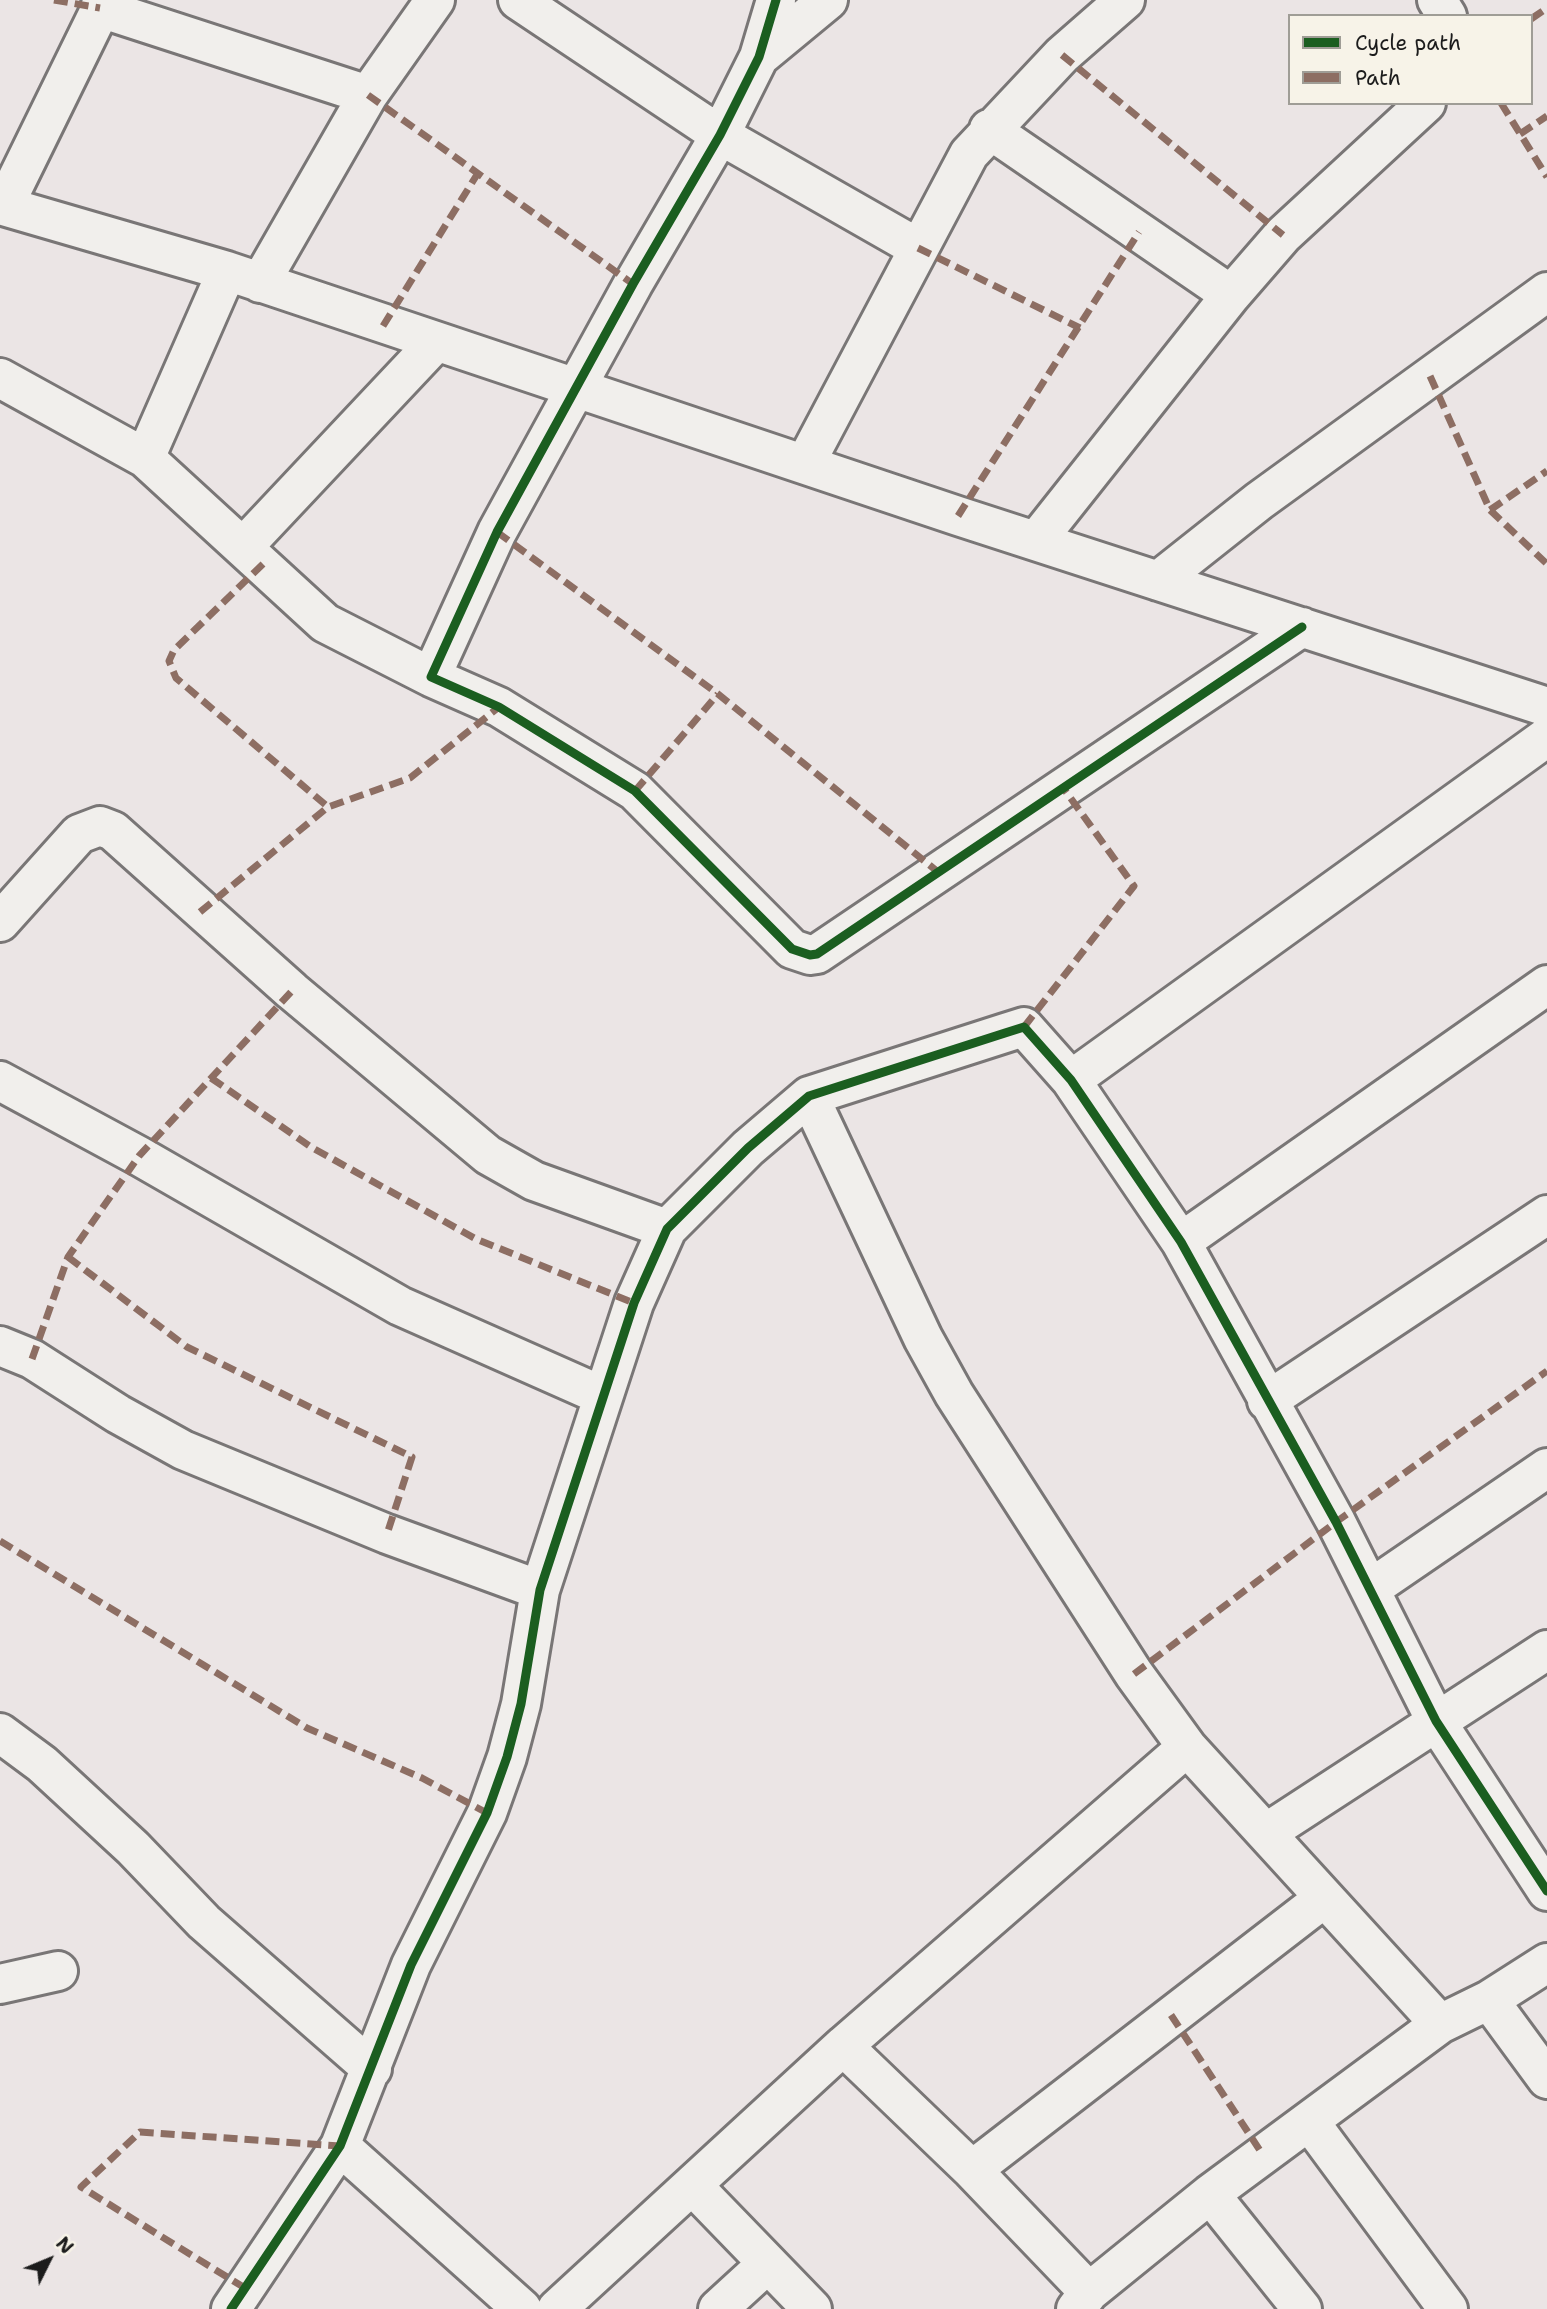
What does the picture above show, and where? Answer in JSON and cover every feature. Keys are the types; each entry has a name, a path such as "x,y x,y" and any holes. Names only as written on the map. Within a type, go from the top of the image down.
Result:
{"street":[{"path":"145,458 244,277 435,0"},
{"path":"518,0 720,135 918,248"},
{"path":"431,677 497,532 574,389 720,135 759,57 776,0"},
{"path":"759,57 828,0"},
{"path":"805,464 969,154 989,129 1062,55 1125,0"},
{"path":"368,95 102,4 2,206 244,277 574,389 1547,707"},
{"path":"1036,541 1231,295 1283,235 1424,105"},
{"path":"989,129 1231,295"},
{"path":"1158,581 1259,501 1547,292"},
{"path":"244,546 435,342"},
{"path":"0,378 145,458 244,546 324,623 431,677 499,707 635,791 792,948 810,955 817,954 1302,627"},
{"path":"1071,1080 1547,737"},
{"path":"0,922 79,834 100,826 113,831 281,982 447,1125 488,1155 534,1181 667,1229"},
{"path":"1181,1242 1547,985"},
{"path":"247,2302 340,2146 411,1965 487,1813 521,1704 540,1590 634,1303 667,1229 748,1148 809,1096 1024,1027 1071,1080 1181,1242 1370,1589 1436,1721 1547,1891"},
{"path":"0,1081 139,1156 400,1306 603,1396"},
{"path":"809,1096 923,1338 954,1394 1134,1674 1187,1747 1440,2024"},
{"path":"1267,1401 1547,1215"},
{"path":"0,1346 32,1359 118,1414 183,1450 387,1534 540,1590"},
{"path":"1370,1589 1547,1468"},
{"path":"1266,1833 1547,1650"},
{"path":"0,1733 52,1773 133,1847 204,1922 372,2069"},
{"path":"558,2309 843,2046 1187,1747"},
{"path":"972,2170 1323,1899"},
{"path":"843,2046 972,2170 1083,2301 1210,2194 1440,2024 1489,2000 1547,1963"},
{"path":"0,1984 58,1971"},
{"path":"1489,2000 1547,2079"},
{"path":"1309,2121 1448,2309"},
{"path":"340,2146 522,2309"},
{"path":"692,2185 766,2265 812,2309"},
{"path":"1210,2194 1302,2309"},
{"path":"718,2309 766,2265"}],"marked path":[{"path":"54,0 100,8"},
{"path":"1533,18 1547,8"},
{"path":"1062,55 1283,235"},
{"path":"368,95 633,284"},
{"path":"1502,105 1547,177"},
{"path":"1520,134 1547,116"},
{"path":"383,326 478,173"},
{"path":"958,516 1139,232"},
{"path":"918,248 1080,328"},
{"path":"1430,376 1490,510 1547,564"},
{"path":"1490,510 1547,471"},
{"path":"497,532 718,694 938,872"},
{"path":"263,564 174,650 169,661 176,678 328,807"},
{"path":"635,791 718,694"},
{"path":"200,912 328,807 410,778 499,707"},
{"path":"1024,1027 1134,886 1064,789"},
{"path":"32,1359 68,1257 139,1156 292,991"},
{"path":"211,1078 311,1147 476,1239 634,1303"},
{"path":"68,1257 187,1347 412,1457 387,1534"},
{"path":"1134,1674 1336,1522 1547,1371"},
{"path":"0,1541 307,1728 422,1778 487,1813"},
{"path":"1171,2015 1263,2155"},
{"path":"245,2288 81,2187 140,2132 340,2146"}],"cycle path":[{"path":"776,0 759,57 720,135 633,284 497,532 431,677 499,707 635,791 792,949 810,955 817,954 1302,627"},
{"path":"231,2309 340,2146 411,1965 487,1813 507,1757 521,1704 540,1590 634,1303 667,1229 748,1148 809,1096 1005,1033 1024,1027 1071,1080 1181,1242 1336,1522 1436,1721 1547,1891"}]}
